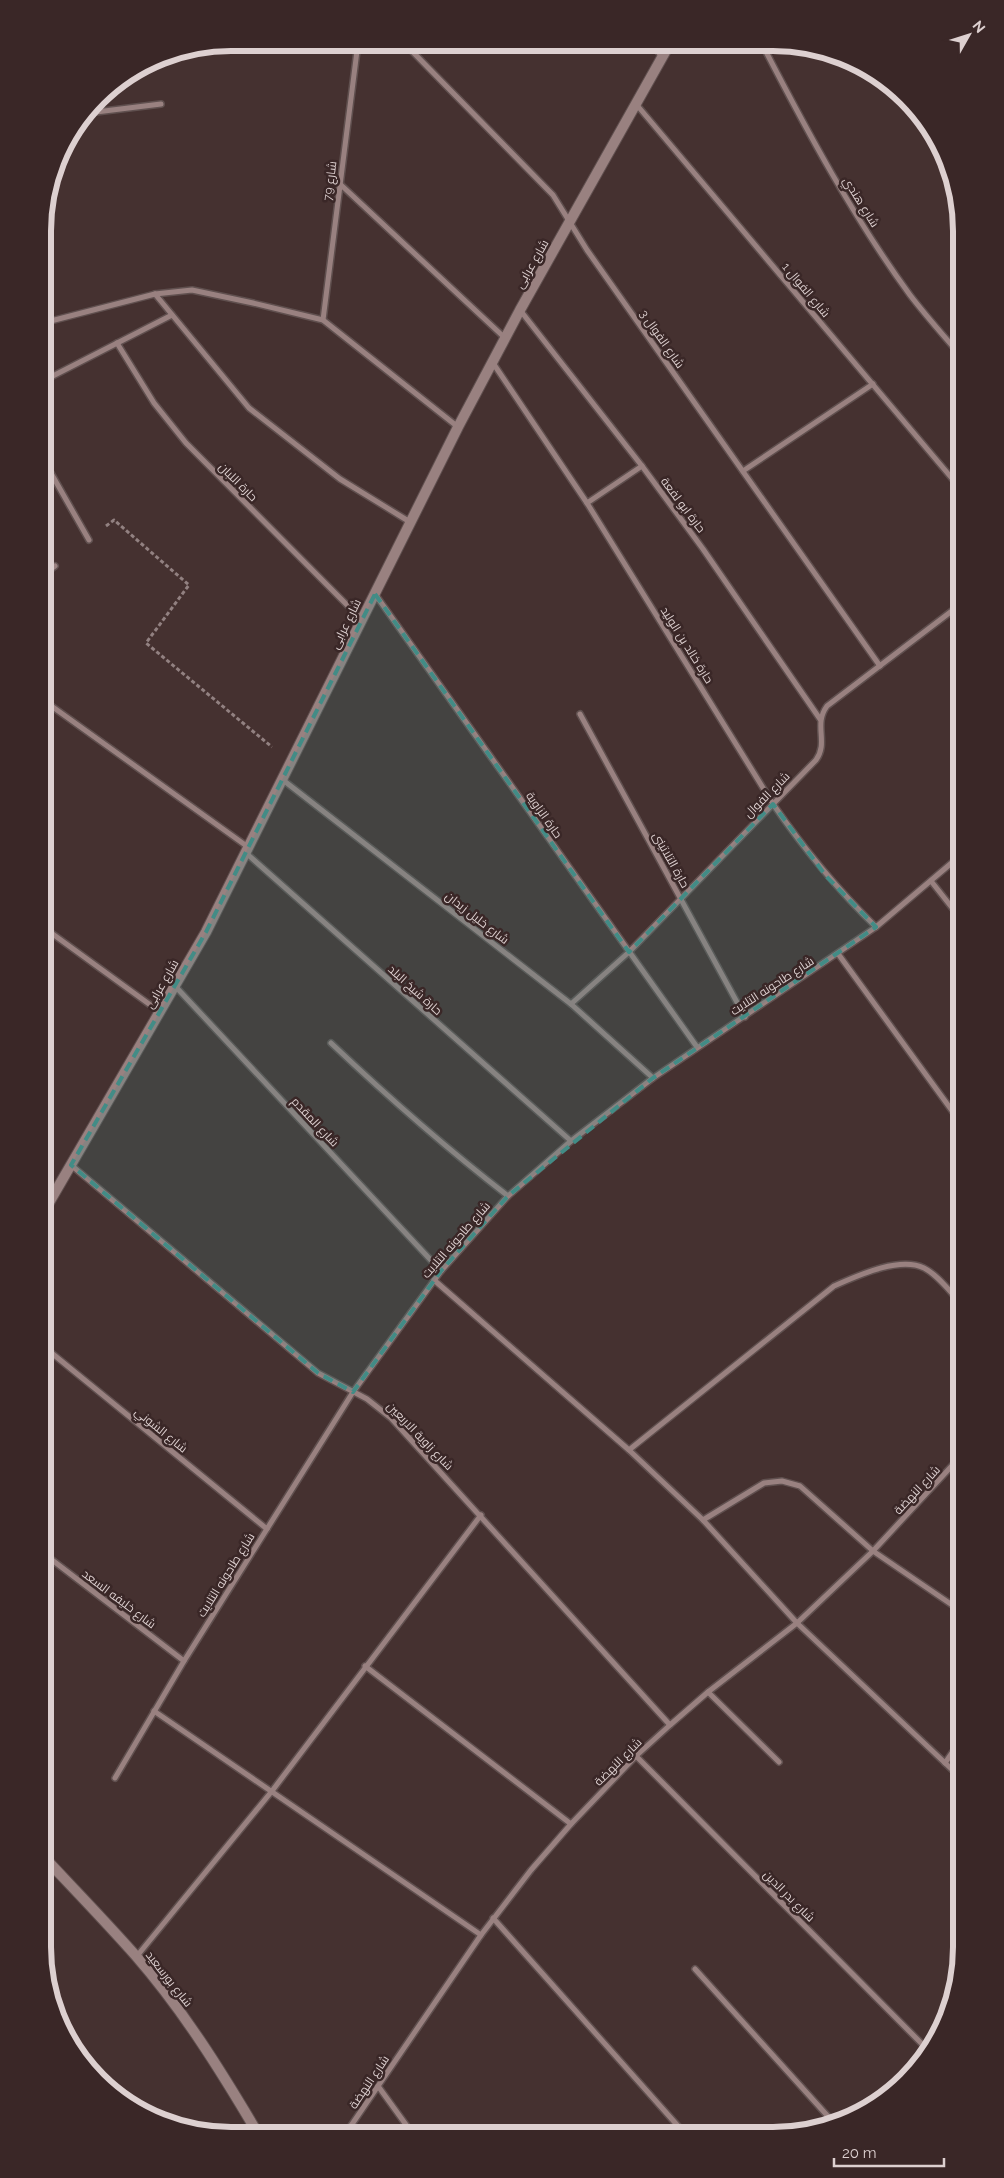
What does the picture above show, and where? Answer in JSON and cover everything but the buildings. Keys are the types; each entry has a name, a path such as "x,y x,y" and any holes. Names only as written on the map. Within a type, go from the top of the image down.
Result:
{"street":[{"name":"شارع 79","path":"323,320 357,51"},
{"name":"شارع الفوال 3","path":"413,51 553,195 587,250 880,666"},
{"path":"658,51 662,57"},
{"name":"شارع عرابى","path":"51,1199 206,932 458,427 520,310 666,51"},
{"name":"شارع هندي","path":"766,51 807,130 856,214 910,296 953,346"},
{"path":"96,113 161,104"},
{"name":"شارع الفوال 1","path":"636,104 953,479"},
{"path":"340,184 505,338"},
{"path":"51,322 155,294 192,290 323,320 458,427"},
{"path":"155,294 249,408 340,479 410,522"},
{"name":"حارة ابو لفعة","path":"520,310 642,466 709,556 820,719"},
{"path":"51,377 172,315"},
{"name":"حارة اللبان","path":"117,343 154,403 186,443 362,620"},
{"name":"حارة خالد بن الوليد","path":"492,362 587,503 773,804 826,876 876,927"},
{"path":"743,471 873,384"},
{"path":"587,503 642,466"},
{"path":"51,473 88,540"},
{"path":"51,569 55,566"},
{"name":"حارة الزاوية","path":"375,594 697,1047"},
{"path":"820,719 827,706 953,610"},
{"name":"حارة شيخ البلد","path":"51,706 247,850 571,1141"},
{"name":"حارة التلاتينى","path":"580,714 745,1017"},
{"name":"شارع الفوال","path":"572,1004 629,952 821,754 820,719"},
{"name":"شارع خليل زيدان","path":"283,780 572,1004 653,1078"},
{"name":"شارع طاحونه التلايت","path":"115,1778 184,1661 353,1392 441,1271 508,1196 571,1141 653,1078 839,954 876,927 953,862"},
{"path":"931,881 953,909"},
{"path":"51,933 160,1012"},
{"path":"839,954 953,1112"},
{"name":"شارع المقدم","path":"175,986 441,1271"},
{"path":"331,1043 424,1129 508,1196"},
{"name":"شارع زاوية الاربعين","path":"71,1165 318,1373 380,1408 392,1418 670,1725"},
{"path":"629,1450 834,1286 864,1272 907,1264 924,1268 936,1277 953,1295"},
{"path":"434,1280 629,1450 703,1520 797,1623 953,1770"},
{"name":"شارع الشوني","path":"51,1352 267,1528"},
{"name":"شارع النهضة","path":"350,2127 480,1935 531,1870 571,1824 636,1756 670,1725 708,1692 797,1623 873,1551 953,1465"},
{"path":"703,1520 764,1483 782,1481 800,1486 873,1551 953,1606"},
{"path":"136,1957 272,1791 481,1515"},
{"name":"شارع خليفه السعد","path":"51,1559 184,1661"},
{"path":"365,1666 571,1824"},
{"path":"708,1692 779,1762"},
{"path":"154,1710 480,1935"},
{"path":"945,1763 953,1752"},
{"name":"شارع بدر الدين","path":"636,1756 923,2045"},
{"name":"شارع بورسعيد","path":"51,1866 136,1957 184,2017 254,2127"},
{"path":"493,1918 679,2127"},
{"path":"695,1969 829,2117"},
{"path":"378,2086 408,2127"}],"path":[{"path":"88,540 114,520 188,585 146,643 292,763"}],"highlighted area":[{"path":"375,594 629,952 773,804 826,876 876,927 653,1078 508,1196 441,1271 353,1392 318,1373 71,1165 206,932"}]}
